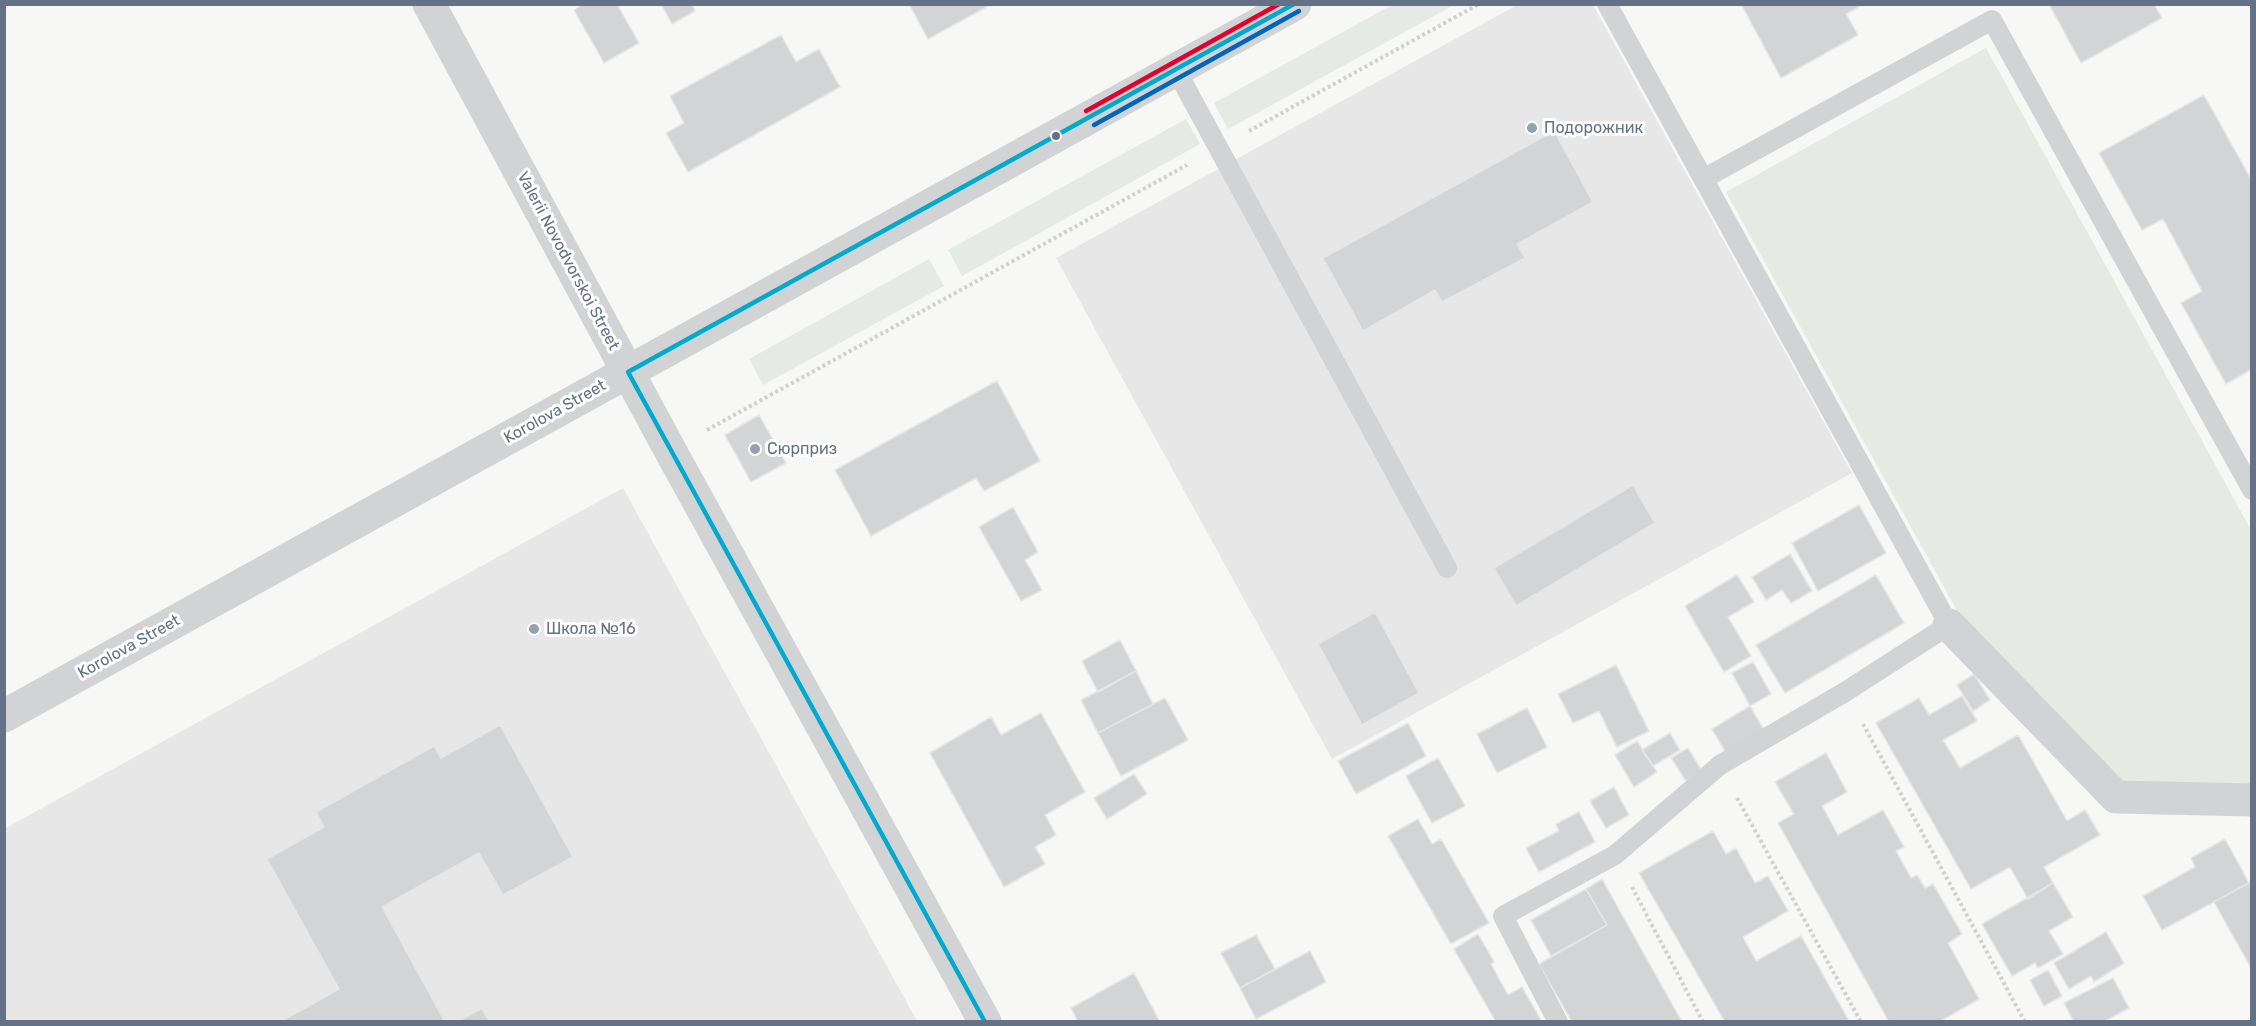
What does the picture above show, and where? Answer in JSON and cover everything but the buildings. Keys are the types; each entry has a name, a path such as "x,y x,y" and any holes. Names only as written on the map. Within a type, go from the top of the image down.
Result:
{"street":[{"name":"Valerii Novodvorskoi Street","path":"429,4 670,450 985,1022"},
{"name":"Korolova Street","path":"4,716 1176,70 1284,7"},
{"path":"1949,625 2116,797 2252,801"}],"lane":[{"path":"1558,1022 1503,916 1615,855 1720,765 1845,692 1949,625 1607,4"},
{"path":"1703,179 1992,20 2252,490"},
{"path":"1176,70 1447,568"}],"path":[{"path":"670,450 1479,4"},
{"path":"1845,692 2025,1022"},
{"path":"1720,765 1861,1022"},
{"path":"1615,855 1703,1022"}],"shaded area":[{"path":"1392,5 1454,5 1228,129 1214,103"},
{"path":"1517,5 1593,5 1852,473 1332,759 1056,258"},
{"path":"1986,48 2251,530 2251,789 2121,784 1960,616 1726,192"},
{"path":"1186,119 1200,144 962,276 948,250"},
{"path":"929,259 944,286 763,385 749,359"},
{"name":"Школа №16","path":"623,488 917,1021 5,1021 4,829"}],"transit line":[{"path":"1086,111 1279,4"},
{"path":"985,1022 628,372 1294,4"},
{"path":"1094,125 1299,11"}],"place":[{"name":"Подорожник","path":"1532,128"},
{"name":"Сюрприз","path":"755,449"},
{"name":"Школа №16","path":"534,629"}]}
